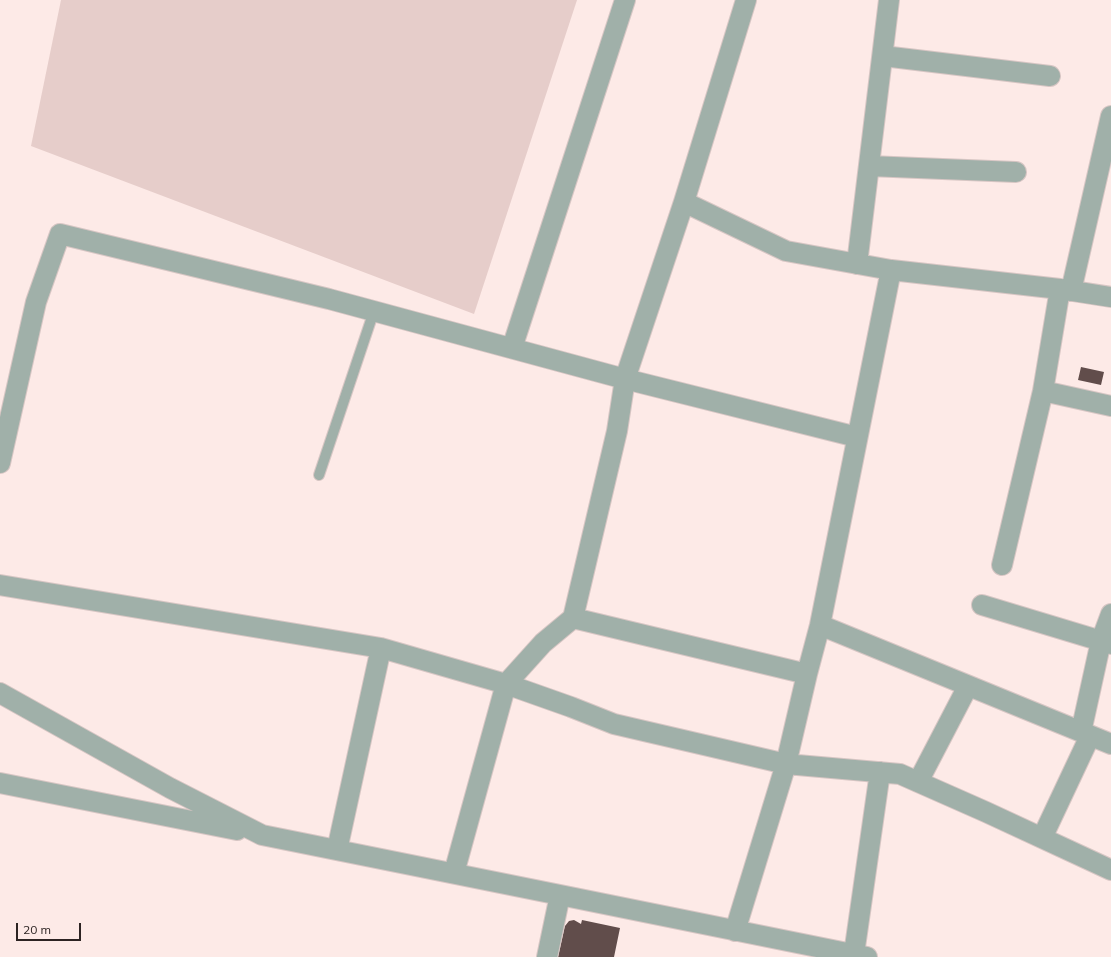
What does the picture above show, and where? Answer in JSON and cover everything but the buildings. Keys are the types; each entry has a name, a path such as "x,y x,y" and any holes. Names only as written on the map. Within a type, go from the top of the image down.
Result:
{"street":[{"path":"512,348 625,0"},
{"path":"454,874 506,684 544,643 573,618 617,431 625,379 684,202 746,0"},
{"path":"857,264 889,0"},
{"path":"883,56 1050,76"},
{"path":"1002,565 1065,290 1111,116"},
{"path":"869,166 1016,172"},
{"path":"684,202 786,251 891,270 1065,290 1111,298"},
{"path":"0,463 36,302 60,234 374,311 625,379 858,437"},
{"path":"735,930 786,764 820,625 891,270"},
{"path":"1043,391 1111,406"},
{"path":"0,585 381,648 506,684 614,724 786,764 900,774 1111,870"},
{"path":"982,605 1106,643"},
{"path":"1042,838 1085,734 1106,643 1111,614"},
{"path":"573,618 807,674"},
{"path":"820,625 1111,744"},
{"path":"337,850 381,648"},
{"path":"918,782 968,686"},
{"path":"0,693 170,788 262,835"},
{"path":"0,783 861,956 880,772"},
{"path":"547,957 560,895"}],"lane":[{"path":"319,475 374,311"}],"shaded area":[{"path":"61,0 577,0 474,314 31,146"}]}
